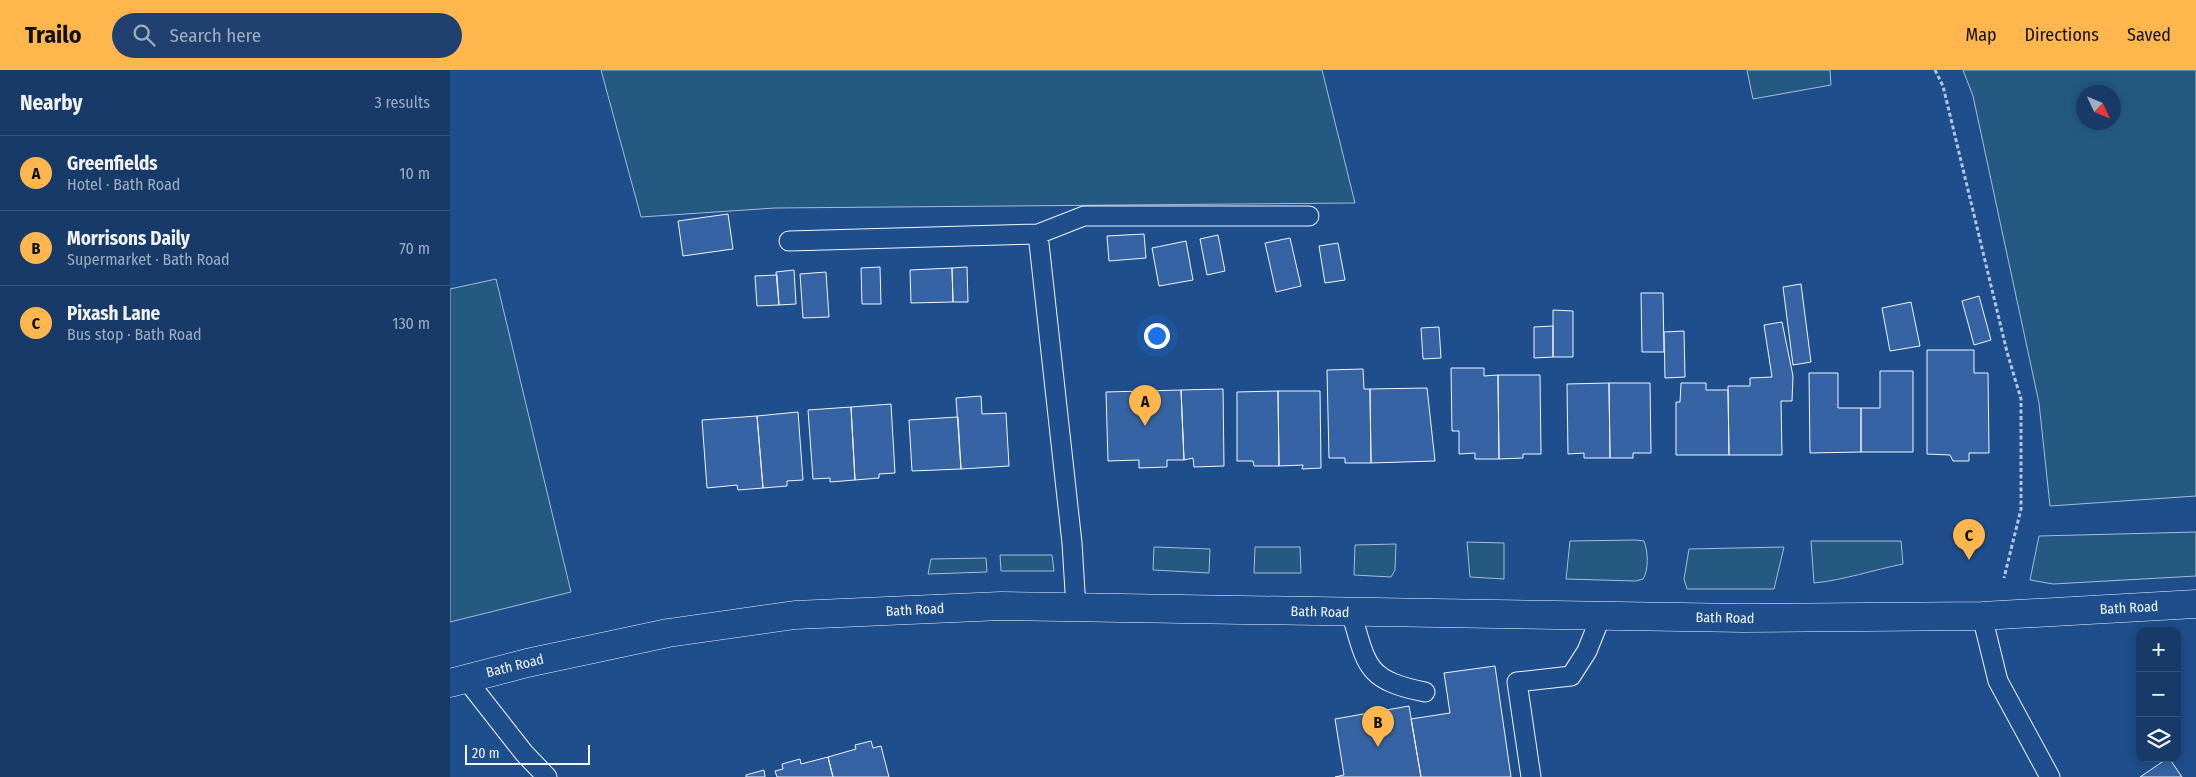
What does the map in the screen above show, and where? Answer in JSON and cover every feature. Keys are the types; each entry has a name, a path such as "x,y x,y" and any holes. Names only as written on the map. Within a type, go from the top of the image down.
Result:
{"highway":[{"name":"Bath Road","path":"458,681 526,662 668,632 795,616 1001,606 1743,618 1989,616 2196,604"}],"lane":[{"path":"789,241 1038,234 1084,216 1309,216"},
{"path":"1038,234 1072,543 1076,608"},
{"path":"1351,612 1364,656 1377,676 1396,686 1425,692"},
{"path":"1531,777 1518,682 1571,676 1587,651 1601,616"},
{"path":"1989,616 1998,681 2050,777"},
{"path":"458,681 547,777"}],"path":[{"path":"1935,70 1943,86 2007,352 2021,399 2021,509 1989,616"}],"shaded area":[{"path":"601,70 1322,70 1355,203 775,208 641,217"},
{"path":"1747,70 1830,70 1831,85 1753,99"},
{"path":"1963,70 2196,70 2196,496 2050,506 2039,403 1973,96"},
{"path":"496,279 571,592 450,622 450,289"},
{"path":"2196,532 2196,576 2053,584 2030,580 2039,536"},
{"path":"1570,541 1644,541 1646,550 1647,566 1643,579 1636,581 1566,579"},
{"path":"1811,541 1901,541 1903,564 1814,583"},
{"path":"1467,542 1504,543 1504,579 1470,577"},
{"path":"1396,544 1395,570 1391,577 1354,575 1355,545"},
{"path":"1154,547 1210,549 1209,573 1153,570"},
{"path":"1255,547 1300,547 1301,573 1254,573"},
{"path":"1784,547 1774,589 1687,589 1684,579 1689,549"},
{"path":"1000,555 1052,555 1054,571 1001,571"},
{"path":"986,558 987,572 928,574 931,559"}],"building":[{"path":"728,214 733,249 683,256 678,221"},
{"path":"1144,234 1146,258 1109,261 1107,236"},
{"path":"1218,235 1225,271 1207,275 1200,239"},
{"path":"1290,238 1301,286 1276,292 1265,243"},
{"path":"1186,241 1193,280 1159,286 1152,248"},
{"path":"1338,243 1345,280 1325,283 1319,246"},
{"path":"880,267 881,304 862,304 861,268"},
{"path":"967,267 968,302 953,302 952,268"},
{"path":"952,268 953,302 911,303 910,270"},
{"path":"794,270 796,304 779,305 776,272"},
{"path":"826,272 829,317 803,318 800,274"},
{"path":"777,275 779,305 757,306 755,276"},
{"path":"1801,284 1811,362 1793,365 1783,287"},
{"path":"1641,293 1663,293 1664,352 1642,352"},
{"path":"1979,296 1991,340 1974,345 1962,301"},
{"path":"1911,302 1920,346 1890,351 1882,308"},
{"path":"1553,310 1573,311 1573,357 1553,357"},
{"path":"1782,322 1793,376 1792,401 1781,401 1782,455 1729,455 1728,386 1750,386 1750,378 1772,377 1764,325"},
{"path":"1553,326 1553,357 1534,358 1534,327"},
{"path":"1439,327 1441,358 1423,359 1421,328"},
{"path":"1684,331 1685,377 1665,378 1664,332"},
{"path":"1927,350 1974,350 1974,373 1988,373 1989,453 1969,453 1969,461 1953,461 1950,455 1927,454"},
{"path":"1451,368 1484,368 1484,376 1498,375 1499,459 1475,459 1475,453 1459,454 1459,431 1452,431"},
{"path":"1363,369 1364,389 1370,389 1371,463 1345,463 1345,458 1329,458 1327,370"},
{"path":"1880,371 1913,371 1913,452 1861,452 1861,408 1880,408"},
{"path":"1809,373 1838,373 1838,408 1861,408 1861,452 1810,453"},
{"path":"1498,375 1540,375 1541,454 1523,454 1523,458 1499,459"},
{"path":"1609,383 1650,383 1651,453 1633,453 1633,458 1610,458"},
{"path":"1609,383 1610,458 1584,458 1584,453 1568,454 1567,384"},
{"path":"1681,383 1706,383 1706,390 1728,390 1729,455 1676,455 1676,402 1680,402"},
{"path":"1427,388 1435,461 1371,463 1370,389"},
{"path":"1223,389 1224,466 1194,467 1193,458 1184,460 1181,390"},
{"path":"1181,390 1184,460 1167,460 1167,467 1139,468 1139,460 1108,461 1106,392"},
{"path":"1278,391 1279,466 1254,466 1253,461 1237,461 1237,392"},
{"path":"1278,391 1320,391 1321,468 1302,469 1303,465 1279,466"},
{"path":"981,396 982,414 1006,413 1009,466 961,469 956,398"},
{"path":"891,404 895,473 879,474 879,478 855,480 851,407"},
{"path":"851,407 855,480 830,482 830,478 813,479 808,410"},
{"path":"798,412 803,480 787,481 787,486 763,488 757,416"},
{"path":"757,416 763,488 738,490 737,485 707,488 702,420"},
{"path":"958,417 961,469 912,471 909,420"},
{"path":"1495,666 1511,777 1421,777 1411,719 1450,713 1444,673"},
{"path":"1409,706 1421,777 1335,777 1344,775 1335,719"},
{"path":"871,741 873,748 881,746 889,777 833,777 828,757 856,749 855,745"},
{"path":"828,757 833,777 777,777 775,771 783,769 782,764 800,759 801,764"},
{"path":"2162,762 2172,762 2182,777 2140,777"},
{"path":"764,770 765,777 746,777 746,775"}],"place":[{"name":"Greenfields","path":"1145,426"},
{"name":"Pixash Lane","path":"1969,560"},
{"name":"Morrisons Daily","path":"1378,747"}]}
